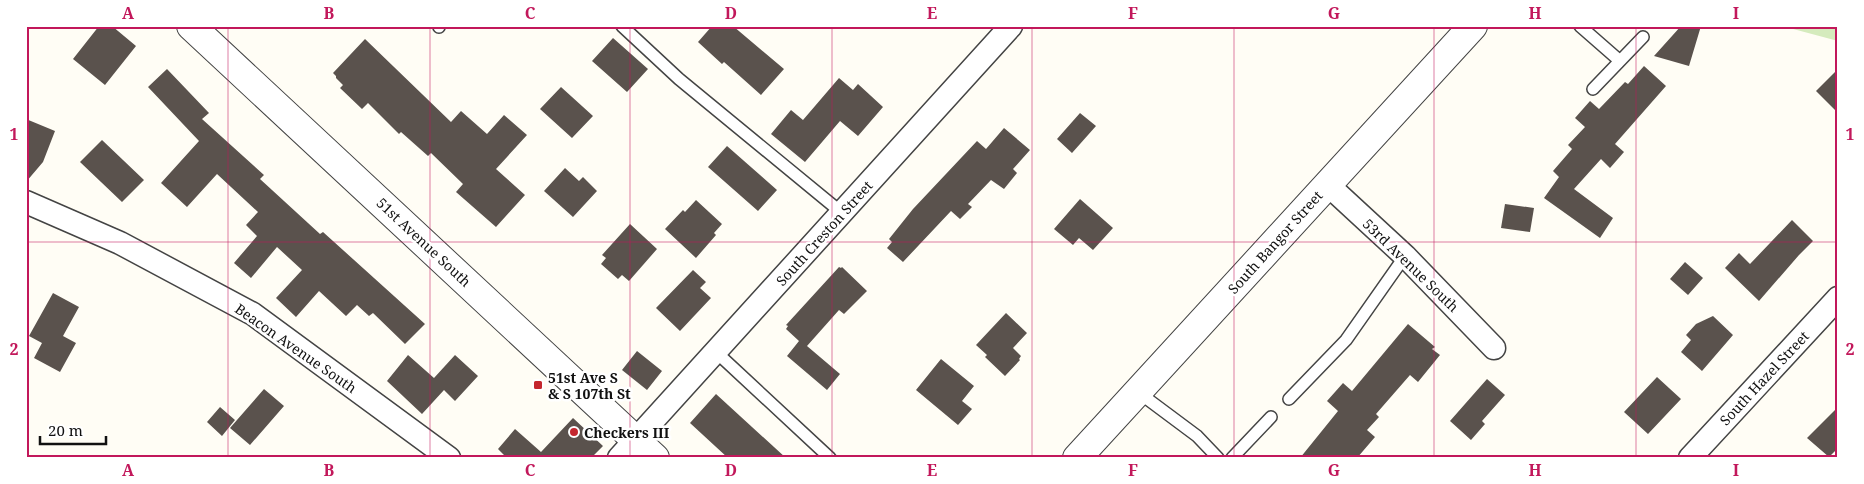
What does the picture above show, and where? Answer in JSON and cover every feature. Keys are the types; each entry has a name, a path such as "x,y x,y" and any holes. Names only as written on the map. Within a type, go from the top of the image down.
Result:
{"street":[{"name":"51st Avenue South","path":"191,26 637,452"},
{"name":"South Creston Street","path":"637,452 716,352 1011,26"},
{"name":"South Bangor Street","path":"1077,458 1472,26"},
{"name":"53rd Avenue South","path":"1327,184 1405,256 1494,348"},
{"name":"Beacon Avenue South","path":"26,202 120,243 253,314 449,458"},
{"name":"South Hazel Street","path":"1690,458 1838,298"}],"lane":[{"path":"622,26 679,79 842,213"},
{"path":"1580,26 1620,61"},
{"path":"1593,90 1643,37"},
{"path":"1289,399 1346,340 1405,256"},
{"path":"716,352 830,458"},
{"path":"1138,392 1197,436 1218,458"},
{"path":"1232,458 1271,417"}],"green space":[{"path":"1782,26 1838,26 1838,41"}],"building":[{"path":"99,26 112,26 136,46 105,85 73,59"},
{"path":"712,26 733,26 784,69 761,95 698,42"},
{"path":"1681,26 1701,26 1689,66 1654,56"},
{"path":"613,38 648,69 627,92 592,61"},
{"path":"365,39 451,122 461,111 487,134 504,115 527,135 496,169 525,195 496,227 456,192 463,184 431,153 428,156 401,132 399,134 368,103 362,109 340,88 343,85 333,73"},
{"path":"1644,66 1666,86 1615,144 1624,152 1610,168 1601,159 1574,189 1613,218 1600,238 1544,198 1559,177 1553,171 1572,149 1568,145 1585,127 1575,118 1590,101 1599,109 1625,82 1628,84"},
{"path":"167,69 209,113 202,119 264,175 260,179 320,234 323,232 425,324 405,344 373,313 369,316 357,305 346,316 319,291 296,317 276,298 302,270 277,247 251,278 234,263 257,236 246,225 258,212 217,174 187,207 161,183 199,141 148,87"},
{"path":"1838,69 1838,113 1816,91"},
{"path":"839,78 853,90 858,84 883,107 858,136 840,121 805,162 771,134 791,110 803,120"},
{"path":"561,87 593,116 572,138 540,109"},
{"path":"1080,113 1096,126 1072,153 1057,139"},
{"path":"26,119 55,131 43,162 26,182"},
{"path":"1004,128 1030,150 1013,169 1017,173 1004,189 991,180 968,204 972,207 960,219 951,211 903,262 887,248 892,242 889,239 913,209 977,141 986,149"},
{"path":"102,140 144,180 122,202 80,162"},
{"path":"727,146 777,190 758,211 708,167"},
{"path":"565,168 579,181 583,177 597,191 573,217 544,191"},
{"path":"1080,199 1113,228 1093,250 1079,238 1073,245 1054,229"},
{"path":"696,200 722,224 714,233 716,235 696,258 665,229 683,210 685,212"},
{"path":"1505,204 1534,208 1530,232 1501,228"},
{"path":"1792,220 1813,241 1759,301 1725,268 1739,253 1750,264"},
{"path":"630,224 657,249 629,281 622,275 618,279 601,264 606,258 602,255"},
{"path":"1685,262 1703,278 1688,295 1670,279"},
{"path":"839,267 842,267 867,291 844,314 839,310 807,346 840,374 827,390 787,356 799,341 786,329 788,326 786,325"},
{"path":"693,270 706,282 700,288 711,298 680,331 656,308"},
{"path":"53,293 79,307 63,336 76,343 60,372 34,358 42,343 29,336"},
{"path":"1006,313 1027,333 1013,348 1021,356 1020,360 1005,376 985,357 987,355 976,345"},
{"path":"1713,316 1733,335 1702,371 1681,352 1691,340 1686,335 1696,324"},
{"path":"1408,324 1435,347 1432,349 1440,355 1418,382 1410,375 1376,414 1379,417 1367,430 1375,437 1357,458 1300,458 1338,411 1327,401 1343,383 1352,391"},
{"path":"637,351 662,371 647,390 622,370"},
{"path":"408,355 434,378 455,355 478,376 455,401 444,390 422,414 387,381"},
{"path":"941,359 974,386 962,401 972,409 958,425 916,390"},
{"path":"1657,377 1681,399 1648,434 1624,412"},
{"path":"1487,379 1505,395 1482,421 1485,424 1471,440 1450,421"},
{"path":"264,389 284,406 250,445 230,428"},
{"path":"716,394 786,458 728,458 690,423"},
{"path":"220,407 235,420 222,436 207,422"},
{"path":"1838,407 1838,448 1829,457 1807,438"},
{"name":"Checkers III","path":"573,418 603,446 591,458 507,458 498,449 515,429 541,452"}],"place":[{"name":"51st Ave S & S 107th St","path":"538,385"},
{"name":"Checkers III","path":"574,432"}]}
